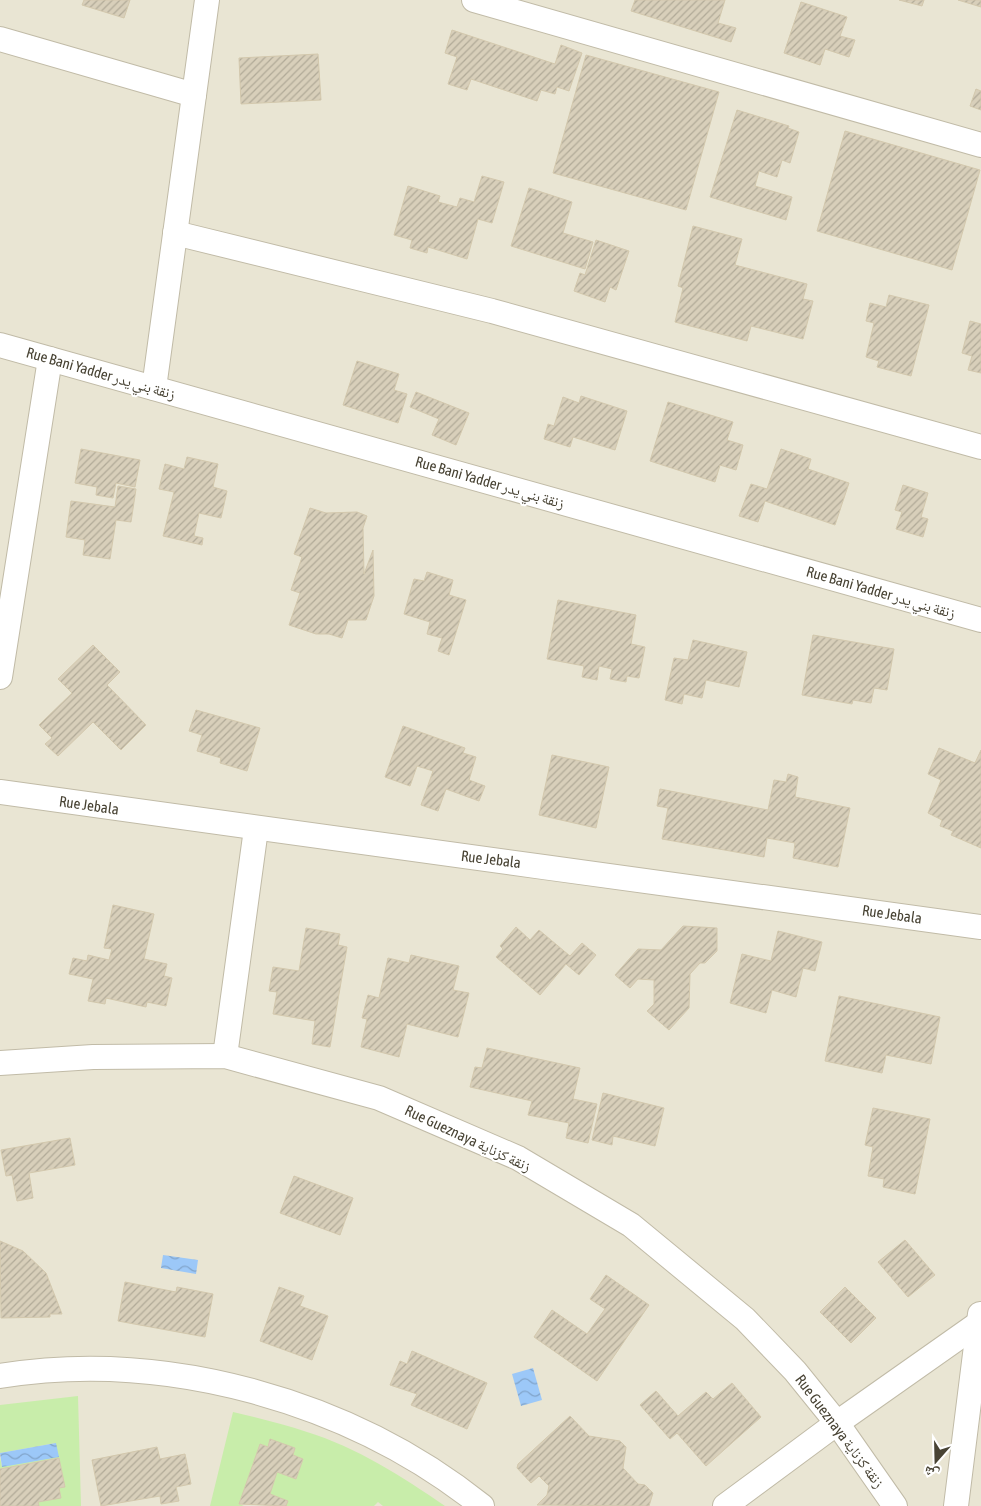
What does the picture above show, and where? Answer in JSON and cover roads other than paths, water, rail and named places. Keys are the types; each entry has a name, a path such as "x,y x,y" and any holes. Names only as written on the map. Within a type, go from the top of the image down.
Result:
{"street":[{"path":"154,388 207,0"},
{"path":"474,0 981,145"},
{"path":"0,39 194,95"},
{"path":"175,233 492,312 981,447"},
{"name":"Rue Bani Yadder زنقة بني يدر","path":"0,345 981,620"},
{"path":"0,677 50,359"},
{"name":"Rue Jebala","path":"0,792 256,829 635,878 981,927"},
{"path":"225,1056 256,829"},
{"name":"Rue Gueznaya زنقة كزناية","path":"0,1063 93,1057 225,1056 379,1098 518,1158 631,1225 745,1319 794,1371 837,1422 895,1506"},
{"path":"724,1506 980,1316"},
{"path":"956,1506 980,1316"},
{"path":"0,1376 41,1369 90,1367 210,1380 246,1389 323,1416 384,1443 440,1474 482,1506"}],"water":[{"path":"163,1255 198,1260 196,1274 161,1268"},
{"path":"533,1368 542,1400 521,1406 512,1374"},
{"path":"56,1443 59,1457 2,1467 0,1453"}]}
